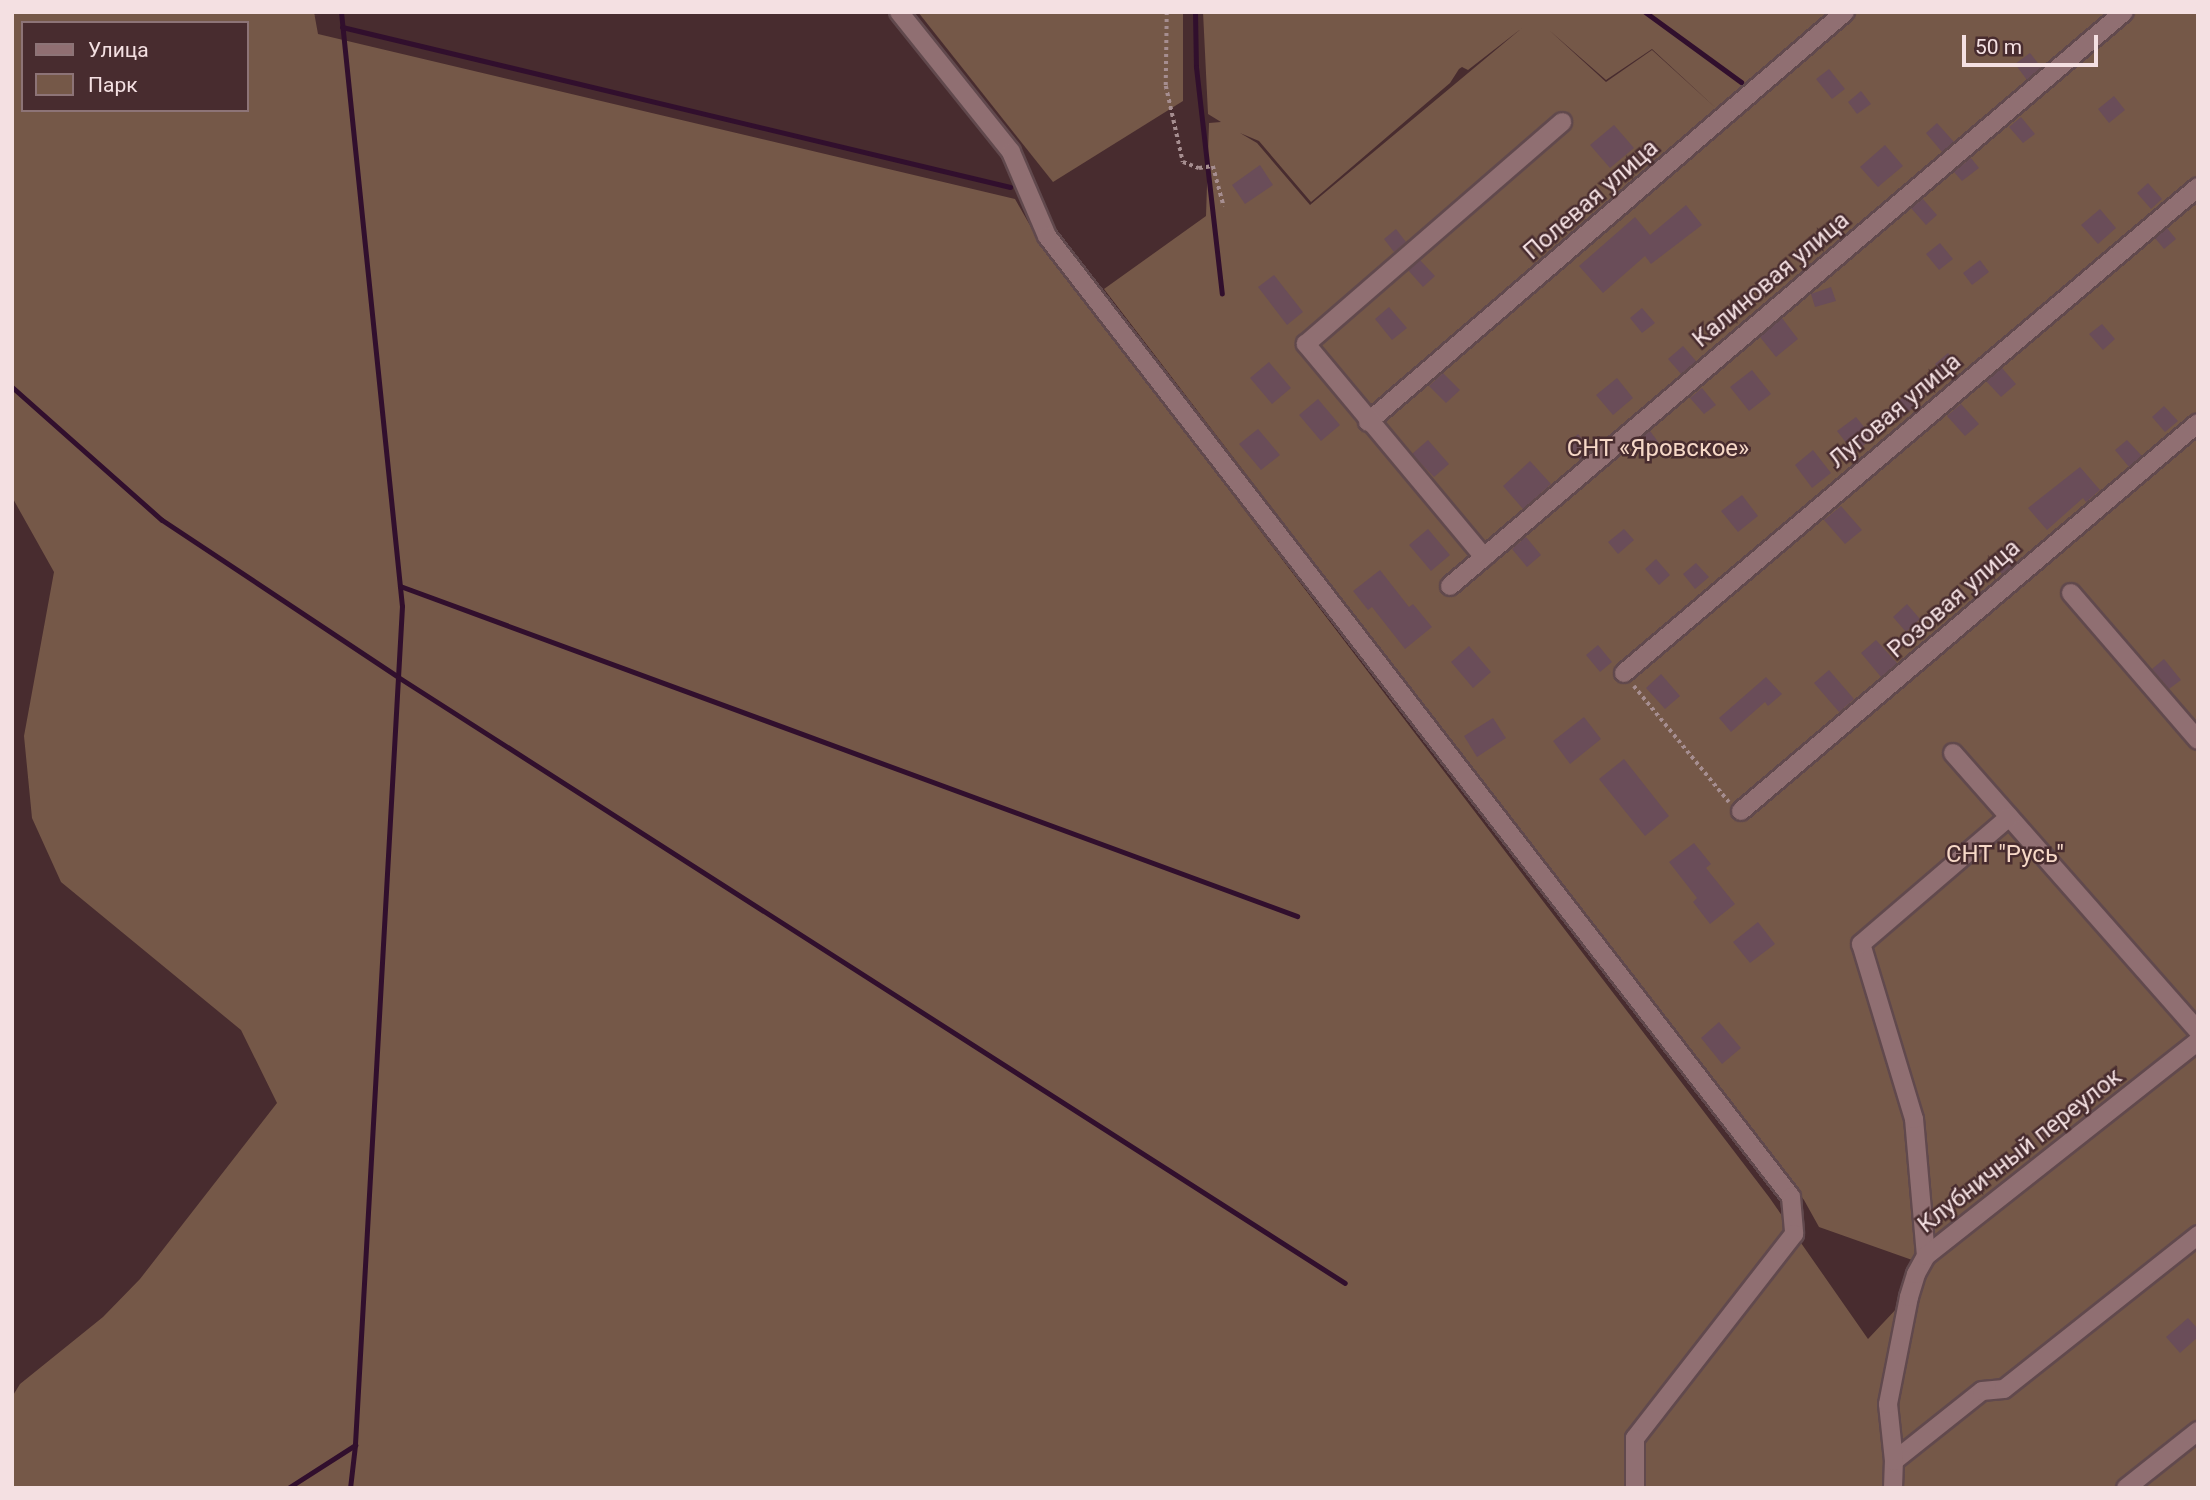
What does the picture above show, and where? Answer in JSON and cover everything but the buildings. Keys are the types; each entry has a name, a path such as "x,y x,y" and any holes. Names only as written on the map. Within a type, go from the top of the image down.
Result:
{"street":[{"path":"900,12 1011,152 1047,236 1791,1197 1794,1234 1636,1438 1635,1488"},
{"name":"Полевая улица","path":"1368,422 1845,12"},
{"name":"Калиновая улица","path":"1450,586 2124,12"},
{"path":"1484,557 1368,422 1306,344 1562,122"},
{"name":"Луговая улица","path":"1625,673 2198,187"},
{"name":"Розовая улица","path":"1741,811 2198,423"},
{"path":"2071,593 2198,740"},
{"path":"1953,753 2198,1031"},
{"path":"1926,1256 1914,1119 1861,944 2009,817"},
{"name":"Клубничный переулок","path":"1893,1488 1894,1461 1888,1404 1909,1297 1916,1274 1926,1256 2198,1041"},
{"path":"1894,1461 1982,1391 2004,1389 2198,1235"},
{"path":"2126,1488 2198,1431"}],"path":[{"path":"1167,12 1166,86 1183,162 1199,168 1213,166 1224,207"},
{"path":"1625,673 1730,803 1741,811"}],"green space":[{"path":"12,12 314,12 318,34 1015,199 1039,241 1769,1197 1868,1339 1899,1306 1915,1261 1819,1227 1804,1200 1104,289 1206,216 1209,123 1221,122 1208,114 1203,12 2198,12 2198,1488 12,1488 12,1397 20,1384 103,1317 140,1279 277,1103 241,1030 61,882 32,818 24,736 54,572 12,497","holes":["1522,28 1310,205 1257,143 1240,133 1259,141 1311,202 1450,83 1459,69 1462,67 1468,70","1549,30 1606,80 1652,49 1718,110 1652,50 1606,82"]},
{"path":"918,12 1183,12 1183,101 1053,182"}],"waterway":[{"path":"341,12 402,606 355,1445 350,1488"},
{"path":"1195,12 1196,67 1222,294"},
{"path":"1645,12 1741,82"},
{"path":"342,27 1010,187"},
{"path":"12,387 162,520 398,677 1345,1283"},
{"path":"400,586 1297,916"},
{"path":"288,1488 355,1445"}],"park label":[{"name":"СНТ «Яровское»","path":"1658,449"},
{"name":"СНТ \"Русь\"","path":"2005,855"}]}
